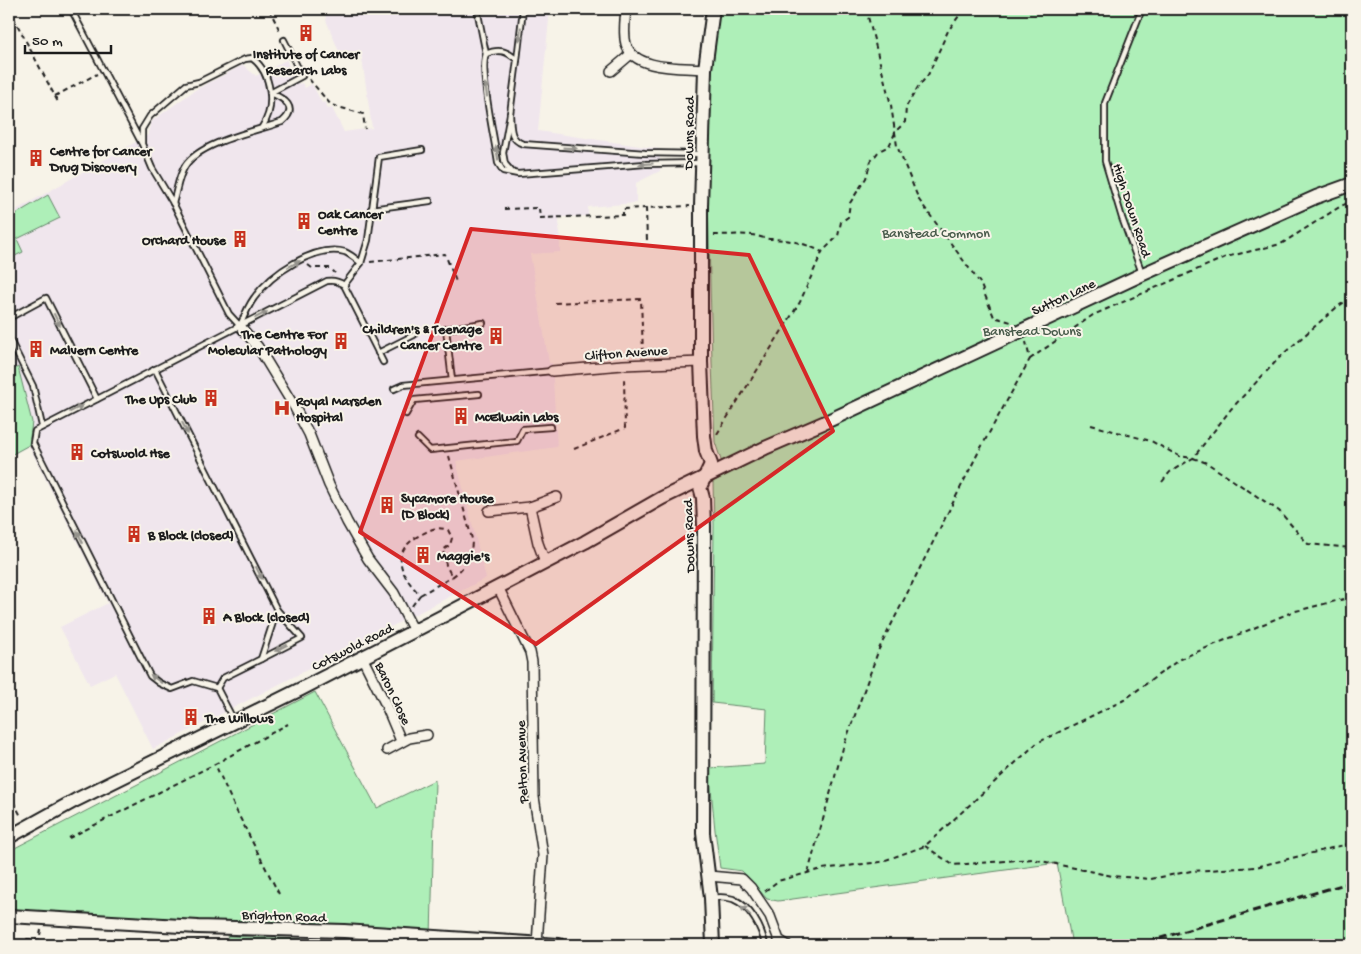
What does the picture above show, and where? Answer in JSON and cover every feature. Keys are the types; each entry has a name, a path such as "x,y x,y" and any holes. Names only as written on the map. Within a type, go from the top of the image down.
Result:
{"main road":[{"name":"Downs Road","path":"712,9 704,69 699,159 701,206 701,362 704,436 706,451 711,464 700,487 703,498 704,526 703,834 711,898 713,945"},
{"name":"Sutton Lane","path":"706,477 765,448 1024,331 1143,274 1316,197 1352,184"},
{"name":"Cotswold Road","path":"9,837 76,800 362,658 585,542 662,498 706,477"},
{"name":"Brighton Road","path":"9,916 198,927 344,931 559,945"}],"street":[{"path":"626,9 626,43 631,54 638,60 646,63 704,69"},
{"path":"611,71 631,54"},
{"path":"240,326 258,347 295,408 309,434 329,485 347,522 368,559 394,593 414,631"},
{"name":"Clifton Avenue","path":"552,371 623,365 701,362"},
{"path":"489,511 530,507 557,497"},
{"path":"530,507 538,543 545,562"},
{"name":"Pelton Avenue","path":"498,587 530,652 532,662 534,797 543,855 537,944"},
{"name":"Baron Close","path":"362,658 386,703 401,741"},
{"name":"Baron Close","path":"386,750 409,738 427,735"},
{"path":"709,876 742,879 758,897 770,916 779,940 787,945"}],"lane":[{"path":"71,9 229,314 240,326"},
{"path":"477,9 486,54 484,76 498,163 503,171 518,174 699,159"},
{"path":"518,174 510,172 505,164 503,153 524,9"},
{"name":"High Down Road","path":"1142,9 1105,103 1105,160 1122,218 1143,274"},
{"path":"270,93 302,76 284,40"},
{"path":"486,54 493,51 505,51 517,60"},
{"path":"142,144 142,129 150,116 186,85 199,82 245,59 252,58 259,64 269,83 270,110 268,119 262,127"},
{"path":"173,203 181,173 189,160 195,155 224,140 282,122 288,117 290,109 287,103 282,98 270,93"},
{"path":"510,114 512,135 516,142 523,144 699,159"},
{"path":"344,286 361,263 368,240 379,157 422,150"},
{"path":"372,209 430,201"},
{"path":"240,326 255,297 272,278 305,258 334,250 347,252 361,263"},
{"path":"234,722 217,688 193,681 172,689 150,676 33,443 35,431 327,282 338,281 344,286 383,362"},
{"path":"9,318 46,298 97,398"},
{"path":"452,380 446,329 483,323"},
{"path":"378,353 414,335"},
{"path":"9,338 33,386 42,426"},
{"path":"155,370 277,610 302,638 223,678 217,688"},
{"path":"394,389 403,385 552,371"},
{"path":"406,414 414,400 479,394"},
{"path":"418,438 430,450 447,449 517,441 523,429 551,427"},
{"path":"261,659 277,610"},
{"path":"711,898 734,899 748,910 757,923 765,945"}],"path":[{"path":"9,9 58,104"},
{"path":"268,9 284,40"},
{"path":"866,9 891,105 897,146 919,200 980,283 994,317 1008,320 1024,331 1030,359"},
{"path":"717,434 800,302 822,252 838,236 841,222 848,217 850,202 866,178 872,161 879,151 889,146 896,131 905,122 906,108 928,74 948,31 964,9"},
{"path":"54,96 104,70"},
{"path":"302,76 311,80 331,105 362,114 365,130"},
{"path":"808,873 843,748 879,649 978,454 1030,359 1093,315 1226,257 1282,244 1352,201"},
{"path":"504,209 539,208 540,218 623,215 623,209 701,206"},
{"path":"646,208 647,241"},
{"path":"701,236 744,234 770,240 781,238 788,242 801,243 822,252"},
{"path":"361,263 445,254 457,284"},
{"path":"305,258 312,268 330,268 338,281"},
{"path":"1162,482 1170,472 1193,458 1231,409 1282,355 1337,307 1352,297"},
{"path":"555,303 641,299 644,364"},
{"path":"574,449 626,428 623,365"},
{"path":"1091,425 1151,441 1179,456 1207,463 1279,511 1308,544 1352,548"},
{"path":"406,614 420,595 461,570 469,559 472,550 472,539 447,449"},
{"path":"420,595 404,575 401,565 403,549 413,538 433,528 440,527 448,530 452,538 450,545 443,550 446,565 452,577"},
{"path":"758,897 778,881 822,869 880,862 925,846 1037,743 1124,700 1180,659 1292,612 1352,597"},
{"path":"69,838 215,764 288,724"},
{"path":"215,764 279,894"},
{"path":"9,794 27,827"},
{"path":"925,846 954,865 1032,859 1112,876 1151,879 1191,871 1256,867 1352,843"},
{"path":"9,944 27,939 39,940 43,918"},
{"path":"59,945 77,938"},
{"path":"197,938 200,945"},
{"path":"134,945 146,941 147,945"},
{"path":"218,945 226,941 228,945"}],"highlighted area":[{"path":"471,229 749,255 833,431 536,644 360,532"}],"shaded area":[{"name":"Royal Marsden Hospital","path":"325,9 550,9 538,131 660,149 660,171 636,183 636,203 588,207 588,216 559,217 560,252 530,254 549,363 552,363 557,447 456,461 486,578 153,749 115,673 90,685 60,627 108,603 29,446 9,456 9,214 148,135 152,121 195,90 243,65 256,76 286,60 299,84 302,83 305,88 312,84 322,103 325,102 328,109 332,108 344,132 372,128 361,52 340,54 326,20"}],"green space":[{"name":"Banstead Downs","path":"713,9 1352,9 1352,945 1072,945 1057,863 778,901 767,899 742,871 720,868 709,768 765,764 767,709 712,703 713,482 726,475 715,442 712,363 705,69"},
{"path":"48,195 60,218 17,239 23,252 9,259 9,218"},
{"path":"18,367 32,422 29,445 9,456 9,372"},
{"path":"315,692 377,808 435,780 431,937 9,915 9,851"},
{"path":"227,936 445,945 230,945"}],"railway":[{"path":"1137,945 1352,882"}],"place":[{"name":"Institute of Cancer Research Labs","path":"306,33"},
{"name":"Centre for Cancer Drug Discovery","path":"36,158"},
{"name":"Oak Cancer Centre","path":"304,221"},
{"name":"Orchard House","path":"240,239"},
{"name":"Children's & Teenage Cancer Centre","path":"496,336"},
{"name":"The Centre For Molecular Pathology","path":"341,341"},
{"name":"Malvern Centre","path":"36,349"},
{"name":"The Ups Club","path":"211,398"},
{"name":"Royal Marsden Hospital","path":"282,408"},
{"name":"McElwain Labs","path":"461,416"},
{"name":"Cotswold Hse","path":"77,452"},
{"name":"Sycamore House (D Block)","path":"387,505"},
{"name":"B Block (closed)","path":"134,534"},
{"name":"Maggie's","path":"423,555"},
{"name":"A Block (closed)","path":"209,616"},
{"name":"The Willows","path":"191,717"}],"park label":[{"name":"Banstead Common","path":"936,232"}]}
